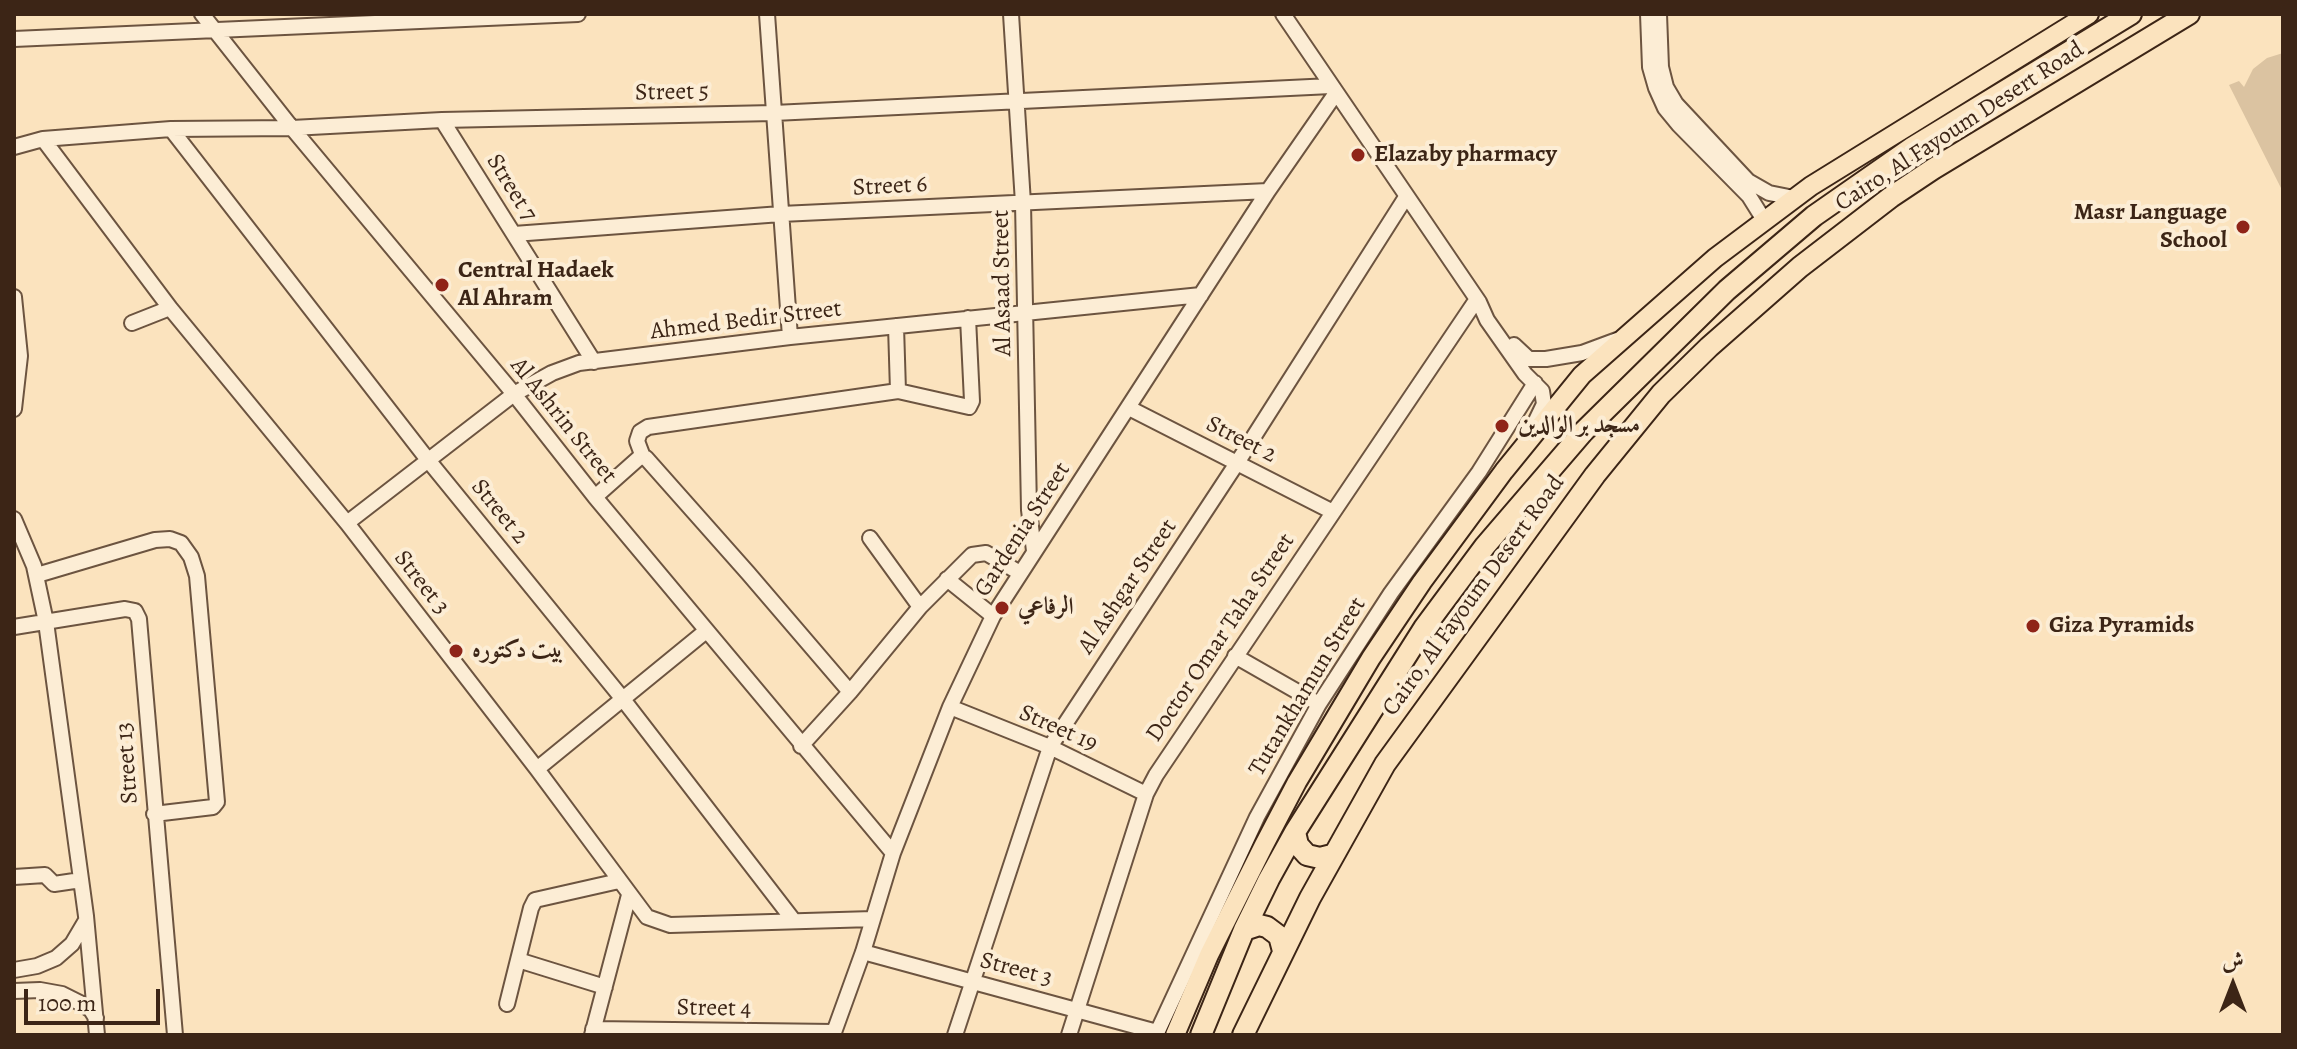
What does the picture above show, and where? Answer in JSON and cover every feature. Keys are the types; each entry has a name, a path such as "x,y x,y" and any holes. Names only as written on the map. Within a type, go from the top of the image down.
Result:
{"highway":[{"name":"Cairo, Al Fayoum Desert Road","path":"1201,1035 1244,930 1295,832 1424,628 1471,564 1583,432 1699,316 1783,241 1879,169 2131,14"},
{"name":"Cairo, Al Fayoum Desert Road","path":"1243,1035 1332,855 1377,776 1595,475 1685,370 1800,267 1891,197 2189,14"},
{"path":"1295,832 1298,845 1307,855 1320,858 1332,855"},
{"path":"1244,930 1259,925 1267,927 1279,936 1283,951"}],"main road":[{"path":"1163,1034 1346,700 1414,594 1529,437 1582,375 1715,258 1794,198 2089,14"}],"street":[{"name":"Al Ashrin Street","path":"202,14 595,497 893,853"},
{"path":"14,39 578,14"},
{"path":"767,14 790,337"},
{"name":"Al Asaad Street","path":"1011,14 1023,203 1029,510 1034,551"},
{"path":"1283,14 1478,301 1487,320 1542,391 1544,400 1529,437"},
{"path":"1648,14 1650,67 1665,108 1749,196 1764,220"},
{"path":"1659,14 1661,67 1666,87 1676,104 1748,181 1769,193 1794,198"},
{"name":"Street 5","path":"14,147 43,139 171,129 774,113 1334,90"},
{"name":"Gardenia Street","path":"834,1034 893,853 950,707 993,616 1334,90"},
{"name":"Street 7","path":"442,120 594,362"},
{"name":"Street 2","path":"171,129 428,460 622,698 794,921"},
{"name":"Street 3","path":"43,139 170,308 347,523 647,917 662,924 873,919"},
{"name":"Street 6","path":"514,234 781,214 1268,191"},
{"name":"Al Ashgar Street","path":"955,1035 1050,747 1237,463 1406,197"},
{"name":"Ahmed Bedir Street","path":"347,523 514,394 565,368 790,337 1201,295"},
{"path":"14,297 20,356 14,409"},
{"path":"1478,301 1491,312 1519,352 1529,359 1570,356 1620,339"},
{"name":"Doctor Omar Taha Street","path":"1069,1035 1146,794 1168,755 1478,301"},
{"path":"132,323 170,308"},
{"path":"850,692 643,457 637,441 640,432 648,427 898,391 965,407 971,405 968,318"},
{"path":"896,326 898,391"},
{"name":"Tutankhamun Street","path":"1163,1034 1251,829 1319,704 1383,605 1479,472 1535,383"},
{"name":"Street 2","path":"1129,408 1333,512"},
{"path":"595,497 643,457"},
{"path":"14,519 37,575 46,622 86,916 97,1035"},
{"path":"870,538 920,607"},
{"path":"37,575 155,540 170,539 181,543 191,557 197,576 217,802 213,807 154,814"},
{"path":"801,746 920,607 972,555 981,552 1020,573"},
{"path":"947,579 993,616"},
{"name":"Street 13","path":"14,627 125,609 137,614 175,1035"},
{"path":"537,769 706,631"},
{"path":"1235,656 1319,704"},
{"name":"Street 19","path":"950,707 1050,747 1146,794"},
{"path":"14,877 45,875 54,884 81,880"},
{"path":"507,1004 535,900 619,881"},
{"path":"593,1032 629,895"},
{"path":"14,970 37,966 56,958 79,935 86,916"},
{"name":"Street 3","path":"863,952 1163,1034"},
{"path":"518,960 605,987"},
{"path":"14,991 40,990 62,994 91,1010 96,1018"},
{"name":"Street 4","path":"593,1032 834,1034"}],"shaded area":[{"path":"2283,53 2283,192 2229,85 2239,81 2244,87 2253,69 2267,58"}],"place":[{"name":"Elazaby pharmacy","path":"1358,155"},
{"name":"Masr Language School","path":"2243,227"},
{"name":"Central Hadaek Al Ahram","path":"442,285"},
{"name":"مسجد بر الوالدين","path":"1502,426"},
{"name":"الرفاعي","path":"1002,608"},
{"name":"Giza Pyramids","path":"2033,626"},
{"name":"بيت دكتوره","path":"456,651"}]}
